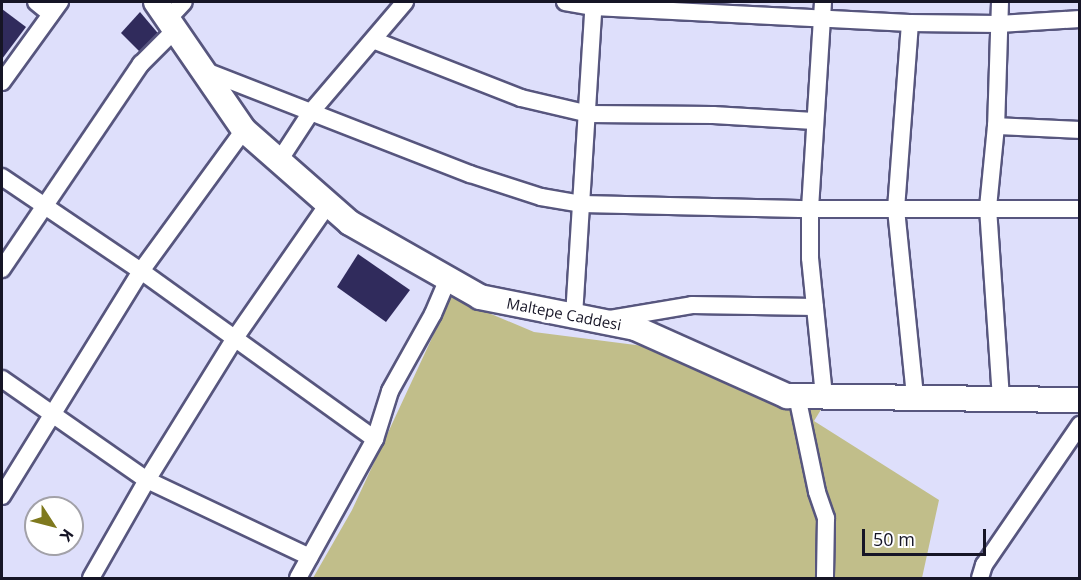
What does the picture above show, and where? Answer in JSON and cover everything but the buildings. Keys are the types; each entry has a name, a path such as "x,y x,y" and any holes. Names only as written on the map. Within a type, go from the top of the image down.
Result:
{"street":[{"path":"2,82 55,8 36,2"},
{"path":"2,269 141,64 166,17 184,2"},
{"path":"279,161 311,112 405,2"},
{"path":"565,2 822,9 910,22 999,24 1080,19"},
{"path":"1000,2 996,126 988,208 1001,399"},
{"path":"574,316 589,114 594,4"},
{"path":"822,9 810,209 814,307 824,396"},
{"name":"Maltepe Caddesi","path":"166,17 244,130 350,223 480,297 634,328 787,396 1080,400"},
{"path":"910,22 896,209 915,398"},
{"path":"373,40 521,98 589,114 713,115 814,121"},
{"path":"203,70 470,174 541,197 582,204 810,209 1080,208"},
{"path":"996,126 1080,130"},
{"path":"2,496 141,271 244,130"},
{"path":"2,177 141,271 375,439"},
{"path":"90,579 147,480 235,338 328,204"},
{"path":"298,579 375,439 390,391 433,314 448,279"},
{"path":"601,321 692,305 814,307"},
{"path":"2,379 147,480 310,557"},
{"path":"797,396 817,492 826,518 825,579"},
{"path":"980,579 984,565 1080,425"}],"shaded area":[{"path":"451,297 534,332 659,348 752,395 822,408 814,421 939,500 922,578 313,578 352,510"}]}
